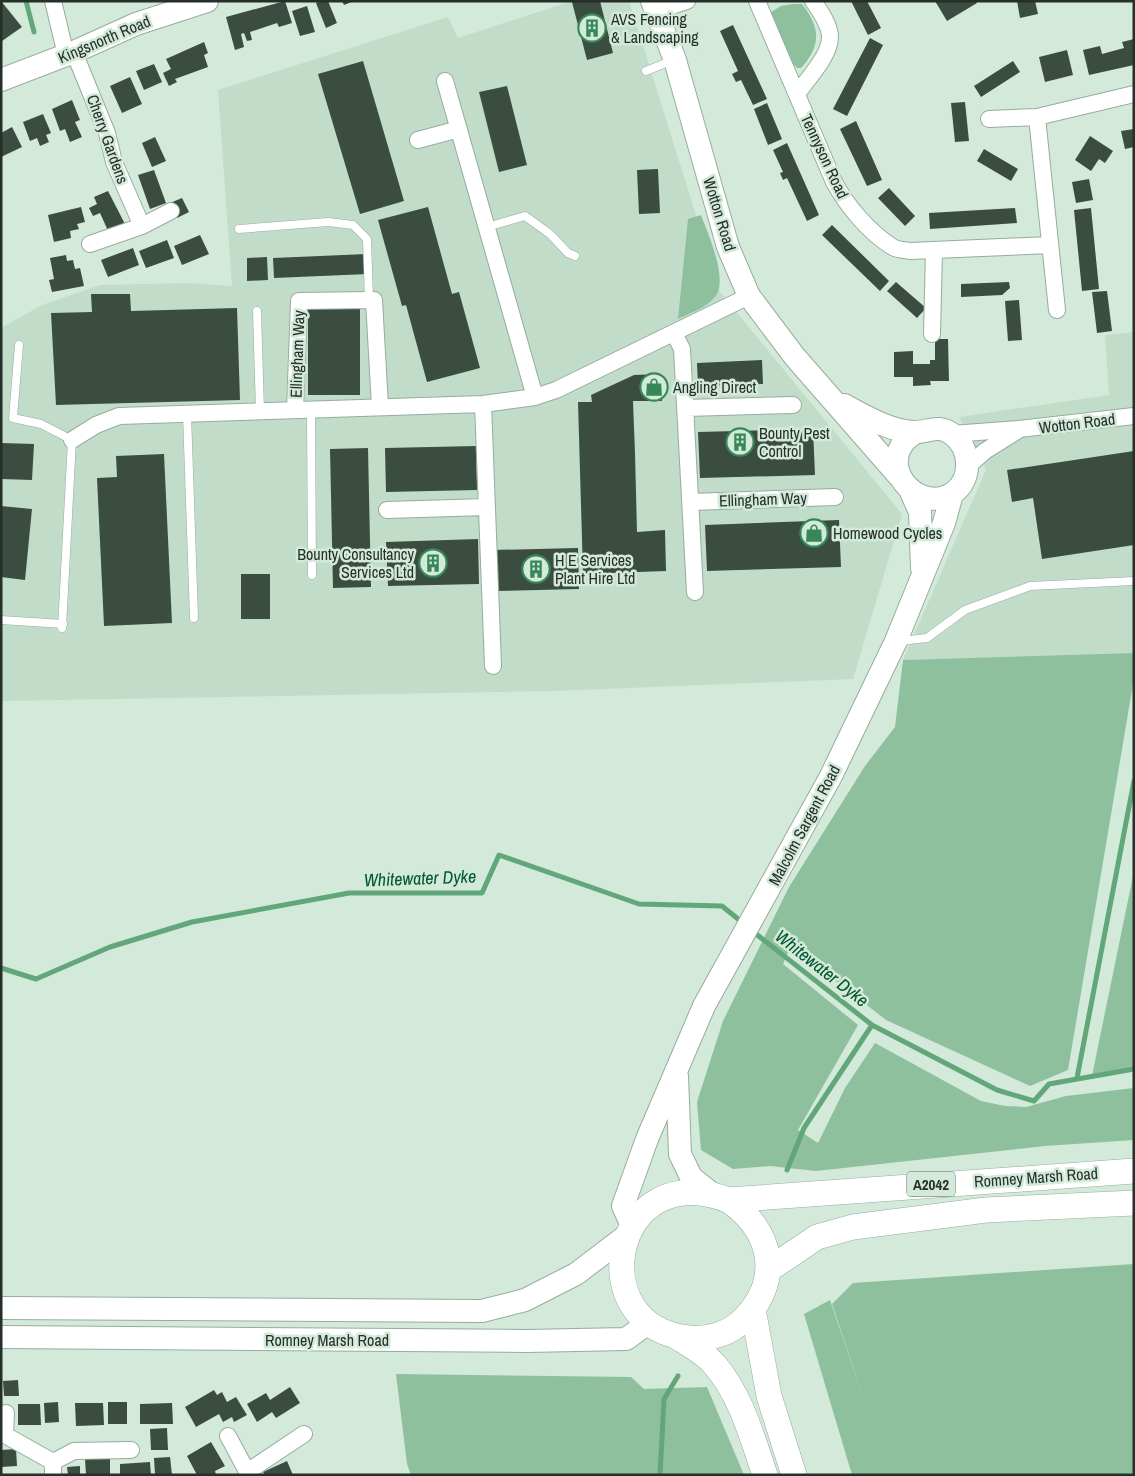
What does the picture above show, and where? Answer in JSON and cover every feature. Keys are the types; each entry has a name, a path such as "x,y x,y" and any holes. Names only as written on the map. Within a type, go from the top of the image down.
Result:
{"main road":[{"name":"Romney Marsh Road","path":"720,1196 1134,1171"},
{"path":"677,1337 698,1339 720,1334 738,1324 753,1309 764,1290 768,1270 766,1248 758,1229 745,1212 720,1196 691,1191 671,1195 652,1204 629,1231 621,1259 623,1283 632,1305 648,1322 703,1353 714,1364 742,1409 765,1475"},
{"name":"Romney Marsh Road","path":"768,1270 817,1238 853,1227 986,1210 1134,1203"},
{"path":"753,1309 769,1396 794,1475"}],"street":[{"name":"Cherry Gardens","path":"53,1 70,54 107,133 114,162 142,226"},
{"name":"Kingsnorth Road","path":"1,80 70,54 136,24 208,1"},
{"path":"654,6 688,1"},
{"name":"Tennyson Road","path":"757,1 834,182 844,201 893,248 910,251 934,251 1050,245"},
{"name":"Tennyson Road","path":"796,94 825,54 830,38 828,28 813,1"},
{"name":"Wotton Road","path":"654,6 675,60 728,247 749,296 795,357 905,484"},
{"path":"445,81 534,397"},
{"path":"989,119 1037,117 1134,94"},
{"path":"1037,117 1057,310"},
{"path":"418,140 459,129"},
{"path":"90,244 142,226 171,211"},
{"path":"932,334 934,251"},
{"name":"Ellingham Way","path":"72,440 96,425 119,416 483,404 534,397 564,386 749,296"},
{"path":"369,300 374,300 380,407"},
{"name":"Ellingham Way","path":"303,409 299,301 369,300"},
{"path":"674,333 682,349 695,592"},
{"name":"Wotton Road","path":"834,401 882,424 916,432 935,429 952,434 1019,429 1134,416"},
{"path":"483,404 493,666"},
{"path":"686,408 792,405"},
{"name":"Wotton Road","path":"952,494 962,484 968,466 985,451 1019,429"},
{"path":"916,432 904,442 898,457 905,484 921,497 934,499 952,494"},
{"path":"952,434 965,449 968,466"},
{"name":"Malcolm Sargent Road","path":"905,484 920,512 922,574"},
{"name":"Malcolm Sargent Road","path":"629,1231 623,1206 647,1139 704,1006 831,776 896,641 944,523 952,494"},
{"name":"Ellingham Way","path":"691,502 835,497"},
{"path":"387,510 487,507"},
{"name":"Malcolm Sargent Road","path":"677,1070 680,1154 691,1177 720,1196"},
{"name":"Romney Marsh Road","path":"1,1308 482,1311 525,1300 576,1274 629,1231"},
{"name":"Romney Marsh Road","path":"1,1337 527,1341 626,1339 648,1322"},
{"path":"6,1412 6,1435 53,1468 74,1451 131,1450"},
{"path":"228,1436 248,1474 304,1434"}],"lane":[{"path":"646,71 675,60"},
{"path":"487,227 524,216 550,234 568,253 575,256"},
{"path":"239,229 328,222 353,225 366,239 369,300"},
{"path":"257,310 260,411"},
{"path":"1,620 62,626 72,440 41,424 13,418 19,345"},
{"path":"303,409 312,575"},
{"path":"187,414 194,618"},
{"path":"896,641 927,638 965,610 1030,586 1134,581"}],"shaded area":[{"path":"572,1 629,1 720,292 902,514 853,679 554,691 1,701 1,328 42,305 100,285 188,283 232,286 218,90 448,17 458,38"},
{"path":"1134,332 1134,653 903,660 986,470 959,417 1109,395 1105,335"}],"green space":[{"path":"802,4 808,12 815,28 816,36 813,52 801,68 797,68 792,62 771,12 781,6"},
{"path":"701,215 719,269 719,289 715,297 707,304 678,319 688,219"},
{"path":"1134,653 1134,678 1068,1070 1030,1086 886,1020 791,946 783,964 858,1025 798,1130 818,1143 845,1088 875,1043 981,1101 1005,1106 1026,1107 1066,1096 1134,1088 1134,1140 1045,1146 816,1171 770,1166 733,1169 701,1150 697,1102 723,1021 789,887 865,766 895,727 903,660"},
{"path":"1134,871 1134,1069 1092,1076"},
{"path":"1134,1264 1134,1475 852,1475 804,1314 830,1300 866,1406 832,1304 853,1283"},
{"path":"396,1374 631,1377 644,1389 707,1387 744,1475 411,1475 407,1464"}],"building":[{"path":"1,1 22,27 2,41 1,39"},
{"path":"285,1 292,23 279,27 277,23 250,32 252,40 247,41 244,33 241,34 244,47 235,50 226,17"},
{"path":"328,1 337,23 326,28 316,3"},
{"path":"342,1 354,1 344,5"},
{"name":"AVS Fencing & Landscaping","path":"600,1 613,53 587,60 572,2"},
{"path":"851,1 867,1 881,28 868,35"},
{"path":"935,1 976,1 977,3 947,21"},
{"path":"1017,1 1035,1 1038,14 1020,18"},
{"path":"307,6 315,32 300,36 292,11"},
{"path":"733,25 767,99 753,105 741,80 736,82 732,74 738,71 720,31"},
{"path":"870,38 883,45 847,116 833,109"},
{"path":"1134,39 1134,65 1089,75 1083,50 1100,46 1102,54 1124,48 1122,42"},
{"path":"204,42 208,53 204,55 208,67 175,79 177,82 169,86 163,73 171,69 166,59"},
{"path":"1067,50 1073,75 1045,82 1039,57"},
{"path":"363,61 404,201 360,214 318,74"},
{"path":"1013,61 1020,72 981,97 974,86"},
{"path":"154,64 162,82 144,90 136,71"},
{"path":"130,77 142,104 122,113 110,86"},
{"path":"507,86 527,165 499,172 479,92"},
{"path":"72,100 80,120 75,122 82,137 70,142 65,129 60,131 52,109"},
{"path":"965,102 969,141 955,142 951,103"},
{"path":"767,103 782,139 768,145 754,109"},
{"path":"43,114 51,133 46,135 49,142 40,146 37,138 30,141 23,122"},
{"path":"856,121 882,180 867,186 840,129"},
{"path":"12,127 22,147 1,157 1,133"},
{"path":"1134,129 1134,147 1125,149 1121,131"},
{"path":"1090,136 1113,151 1105,163 1099,159 1091,171 1075,160"},
{"path":"155,137 166,161 152,167 142,143"},
{"path":"787,143 819,215 807,221 787,178 783,180 780,173 783,172 773,150"},
{"path":"984,149 1018,169 1011,181 977,161"},
{"path":"658,169 660,213 639,214 637,170"},
{"path":"154,170 166,203 150,209 138,175"},
{"path":"1089,179 1093,200 1076,203 1072,182"},
{"path":"889,188 915,216 905,226 878,198"},
{"path":"108,191 126,226 109,233 100,213 93,216 89,208 97,204 94,197"},
{"path":"182,198 189,212 177,218 170,203"},
{"path":"81,207 85,222 77,224 79,229 70,231 71,238 54,242 48,215"},
{"path":"428,207 452,294 459,292 480,368 427,382 406,305 402,306 378,220"},
{"path":"1015,208 1017,223 930,229 929,213"},
{"path":"1091,208 1099,289 1082,291 1074,210"},
{"path":"832,225 889,281 880,291 822,235"},
{"path":"200,235 209,254 182,265 174,246"},
{"path":"167,240 174,258 146,268 139,251"},
{"path":"133,248 139,265 108,277 101,260"},
{"path":"367,254 368,274 274,278 273,258"},
{"path":"66,255 67,261 73,260 75,269 80,268 84,286 52,292 49,280 54,279 50,258"},
{"path":"267,257 268,280 247,281 247,258"},
{"path":"896,282 926,308 917,318 887,291"},
{"path":"1009,282 1010,288 1002,295 961,297 961,284"},
{"path":"1107,291 1112,331 1097,333 1092,292"},
{"path":"91,294 130,294 131,311 237,308 240,400 56,405 51,313 92,312"},
{"path":"1019,300 1022,340 1008,341 1005,301"},
{"path":"308,304 360,304 360,395 308,395"},
{"path":"935,339 948,339 949,381 930,381 931,385 913,386 913,377 894,377 894,352 913,351 913,364 930,364 930,360 935,360"},
{"path":"762,360 763,384 698,386 697,363"},
{"path":"661,374 662,401 633,401 637,532 665,530 666,571 583,574 578,402 592,402 591,395 634,375"},
{"path":"813,429 815,475 700,478 698,432"},
{"path":"2,443 34,444 32,480 1,479"},
{"path":"476,446 477,490 386,492 385,448"},
{"path":"368,448 371,587 333,588 330,449"},
{"path":"1134,451 1134,545 1042,559 1033,498 1012,502 1007,470"},
{"path":"164,454 172,623 104,626 97,478 117,477 116,456"},
{"path":"1,506 32,509 25,580 1,577"},
{"path":"839,520 841,567 707,571 705,525"},
{"path":"478,539 479,584 388,586 386,542"},
{"name":"H E Services Plant Hire Ltd","path":"578,548 579,589 495,591 493,550"},
{"path":"241,574 270,574 270,619 241,619"},
{"path":"18,1380 19,1396 4,1396 3,1381"},
{"path":"290,1387 300,1403 276,1418 272,1412 257,1422 247,1404 266,1393 270,1400"},
{"path":"214,1390 217,1395 222,1392 227,1402 236,1397 247,1415 234,1422 232,1417 223,1422 219,1414 196,1427 185,1407"},
{"path":"58,1402 59,1422 45,1423 44,1403"},
{"path":"108,1402 127,1402 127,1424 108,1424"},
{"path":"75,1403 103,1403 104,1425 76,1426"},
{"path":"172,1403 173,1424 140,1424 140,1404"},
{"path":"18,1404 40,1404 41,1425 18,1425"},
{"path":"167,1428 168,1450 151,1450 150,1429"},
{"path":"211,1442 225,1466 215,1471 216,1475 197,1475 187,1456"},
{"path":"16,1449 17,1466 1,1467 1,1450"},
{"path":"170,1457 172,1475 155,1475 154,1458"},
{"path":"85,1459 110,1459 110,1475 86,1475"},
{"path":"287,1461 293,1475 265,1475 263,1472"},
{"path":"150,1462 151,1475 120,1475 120,1464"},
{"path":"80,1466 80,1475 68,1475 67,1467"}],"waterway":[{"path":"26,1 34,32"},
{"path":"1077,1078 1134,781"},
{"name":"Whitewater Dyke","path":"1,968 36,979 110,947 192,922 349,893 482,893 499,855 639,904 722,906 743,923"},
{"path":"751,930 872,1025 997,1090 1034,1101 1049,1084 1134,1069"},
{"path":"787,1170 804,1128 872,1025"},
{"path":"660,1475 664,1399 678,1376"}],"place":[{"name":"AVS Fencing & Landscaping","path":"592,28"},
{"name":"Angling Direct","path":"654,387"},
{"name":"Bounty Pest Control","path":"740,442"},
{"name":"Homewood Cycles","path":"814,533"},
{"name":"Bounty Consultancy Services Ltd","path":"433,563"},
{"name":"H E Services Plant Hire Ltd","path":"536,569"}]}
